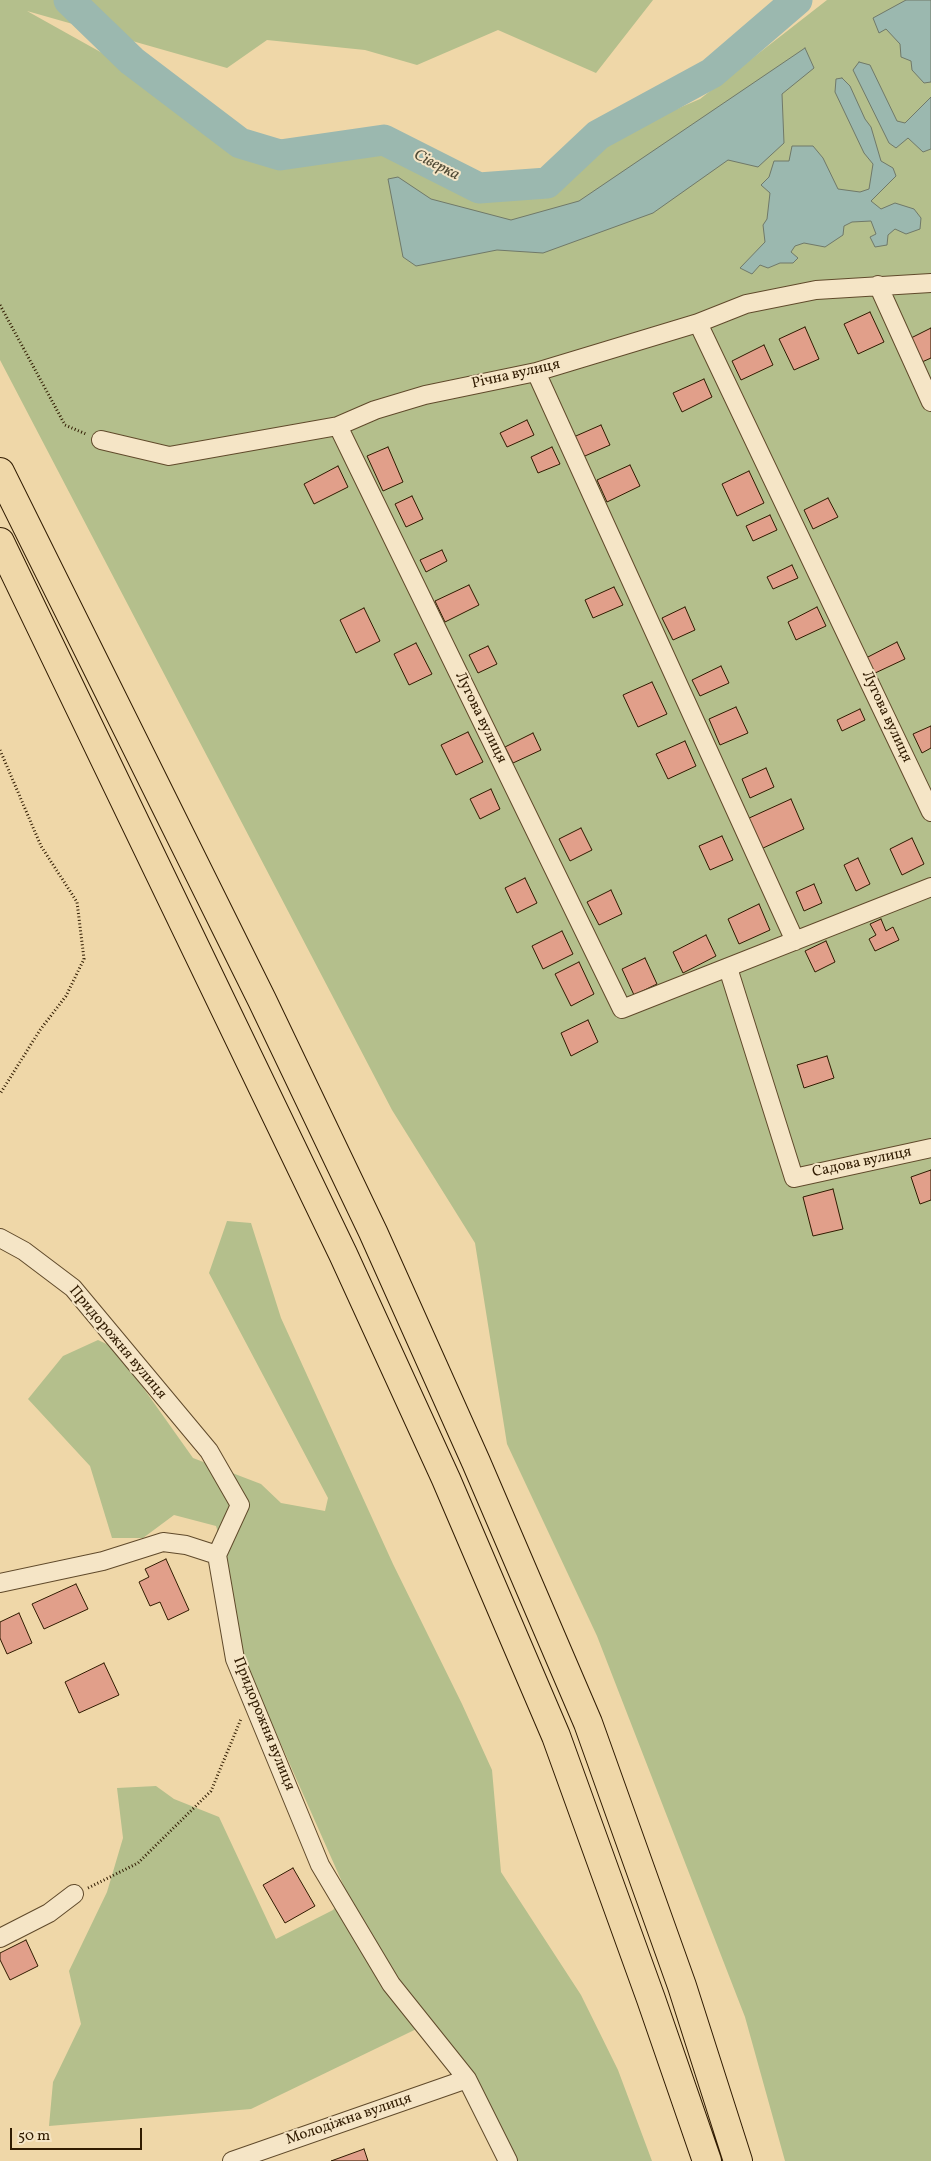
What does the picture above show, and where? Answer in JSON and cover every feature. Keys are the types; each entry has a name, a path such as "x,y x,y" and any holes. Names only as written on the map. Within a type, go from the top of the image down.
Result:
{"highway":[{"path":"0,472 283,1045 373,1232 476,1462 588,1722 682,1986 738,2161"},
{"path":"0,542 343,1254 446,1479 556,1736 707,2161"}],"street":[{"name":"Річна вулиця","path":"100,440 169,456 338,426 375,410 425,395 536,372 698,323 746,304 816,290 931,283"},
{"path":"878,285 931,402"},
{"name":"Лугова вулиця","path":"698,323 931,812"},
{"path":"536,372 795,942"},
{"name":"Лугова вулиця","path":"338,426 622,1009 728,968"},
{"path":"728,968 931,887"},
{"name":"Садова вулиця","path":"728,968 794,1178 931,1148"},
{"name":"Придорожня вулиця","path":"0,1238 24,1251 73,1288 209,1451 240,1505 217,1555 235,1659 250,1696 320,1865 390,1984 466,2080 508,2161"},
{"path":"0,1583 103,1561 163,1542 186,1545 217,1555"},
{"path":"0,1938 49,1913 74,1894"},
{"name":"Молодіжна вулиця","path":"232,2161 466,2080"}],"path":[{"path":"0,305 65,425 100,440"},
{"path":"0,750 41,846 77,902 84,959 66,996 40,1030 0,1094"},
{"path":"74,1894 138,1863 211,1791 250,1696"}],"green space":[{"path":"0,0 653,0 596,73 498,30 417,65 365,50 267,40 227,68 27,11 104,54 222,143 276,163 380,153 480,199 548,198 625,131 700,99 827,0 931,0 931,2161 785,2161 745,2017 597,1636 507,1444 475,1243 392,1110 0,360"},
{"path":"227,1221 251,1223 281,1318 393,1564 462,1704 492,1770 501,1872 581,1995 618,2070 652,2161 501,2161 433,2021 251,2109 49,2126 53,2082 81,2024 69,1971 107,1892 123,1838 117,1788 156,1786 174,1799 219,1817 276,1939 333,1910 346,1891 241,1654 225,1556 216,1526 174,1515 143,1538 112,1538 90,1466 28,1399 63,1356 98,1340 115,1348 193,1458 261,1484 281,1503 325,1511 328,1498 209,1273"}],"water":[{"path":"906,0 931,0 931,82 924,83 912,70 911,61 901,57 900,44 886,29 879,33 873,18"},
{"path":"805,48 814,68 782,94 784,143 758,167 728,160 653,213 543,253 497,250 416,266 403,257 388,179 398,177 431,199 511,220 579,201"},
{"path":"859,62 870,65 897,121 905,123 931,97 931,149 923,152 908,138 896,148 889,143 853,70"},
{"path":"842,78 850,86 865,119 871,127 881,161 893,168 896,176 871,201 881,209 895,203 914,209 921,218 920,229 906,234 895,229 888,235 887,245 875,247 870,237 876,234 871,221 852,222 844,226 843,235 825,247 804,243 795,246 791,252 798,258 793,263 780,263 768,268 760,265 752,274 740,268 765,242 763,225 767,219 770,193 761,185 769,177 774,161 789,161 792,146 813,146 823,158 838,189 860,192 869,189 873,164 864,153 835,92 836,79"}],"building":[{"path":"870,312 884,342 858,354 844,324"},
{"path":"805,327 819,359 794,370 779,339"},
{"path":"931,328 931,358 922,362 911,338"},
{"path":"764,345 773,365 741,380 732,361"},
{"path":"704,379 712,397 682,412 673,393"},
{"path":"527,420 534,435 507,447 500,433"},
{"path":"601,425 610,445 578,459 569,439"},
{"path":"388,447 403,482 383,491 367,456"},
{"path":"552,447 560,464 538,473 531,457"},
{"path":"630,465 640,486 607,502 597,480"},
{"path":"338,466 348,487 314,504 304,484"},
{"path":"749,471 764,503 737,516 722,484"},
{"path":"412,496 423,519 406,527 395,504"},
{"path":"828,498 838,517 813,529 804,510"},
{"path":"770,515 777,530 753,541 746,526"},
{"path":"442,550 447,561 426,572 420,560"},
{"path":"792,565 798,578 773,589 767,577"},
{"path":"469,585 479,605 445,622 435,601"},
{"path":"614,587 623,605 593,618 585,600"},
{"path":"685,607 695,630 673,640 662,618"},
{"path":"817,607 826,626 796,640 788,622"},
{"path":"364,608 380,641 356,653 340,620"},
{"path":"897,642 905,659 873,674 866,658"},
{"path":"416,643 432,674 409,685 394,654"},
{"path":"488,646 497,664 478,673 469,655"},
{"path":"721,666 729,683 700,696 692,680"},
{"path":"652,682 667,714 638,727 623,695"},
{"path":"736,707 748,733 720,745 709,719"},
{"path":"860,709 865,720 842,731 837,720"},
{"path":"931,726 931,748 922,753 913,734"},
{"path":"468,732 483,762 456,775 441,745"},
{"path":"533,733 541,750 513,763 505,747"},
{"path":"685,741 696,766 668,779 656,754"},
{"path":"766,768 774,787 750,798 742,779"},
{"path":"491,789 500,809 480,819 470,799"},
{"path":"791,799 804,829 761,849 747,819"},
{"path":"581,828 592,850 570,861 559,839"},
{"path":"722,836 733,860 710,870 699,846"},
{"path":"912,838 924,864 902,875 890,849"},
{"path":"858,858 870,884 856,891 844,865"},
{"path":"525,878 537,903 517,913 505,888"},
{"path":"814,884 822,903 804,911 796,892"},
{"path":"611,890 622,914 599,925 587,902"},
{"path":"759,904 770,930 739,944 728,919"},
{"path":"881,919 886,931 893,927 899,940 875,951 869,939 876,935 870,924"},
{"path":"562,931 573,954 543,969 532,946"},
{"path":"706,935 716,956 683,973 673,952"},
{"path":"826,941 835,962 815,972 805,951"},
{"path":"645,958 657,984 634,995 622,969"},
{"path":"579,962 594,994 571,1006 555,974"},
{"path":"588,1020 598,1042 571,1056 561,1033"},
{"path":"827,1056 834,1078 804,1088 797,1065"},
{"path":"931,1170 931,1200 920,1204 911,1177"},
{"path":"833,1189 843,1229 813,1236 803,1197"},
{"path":"166,1559 189,1610 168,1620 160,1602 150,1606 139,1582 149,1577 145,1569"},
{"path":"76,1584 88,1609 44,1629 32,1604"},
{"path":"19,1613 32,1643 7,1654 0,1638 0,1622"},
{"path":"104,1663 119,1695 79,1713 65,1682"},
{"path":"293,1868 315,1906 285,1923 263,1885"},
{"path":"26,1940 38,1966 10,1980 0,1960 0,1953"},
{"path":"364,2149 368,2161 331,2161"}],"waterway":[{"name":"Сіверка","path":"69,0 132,61 240,143 280,155 384,140 479,188 547,183 598,135 712,73 797,0"}]}
